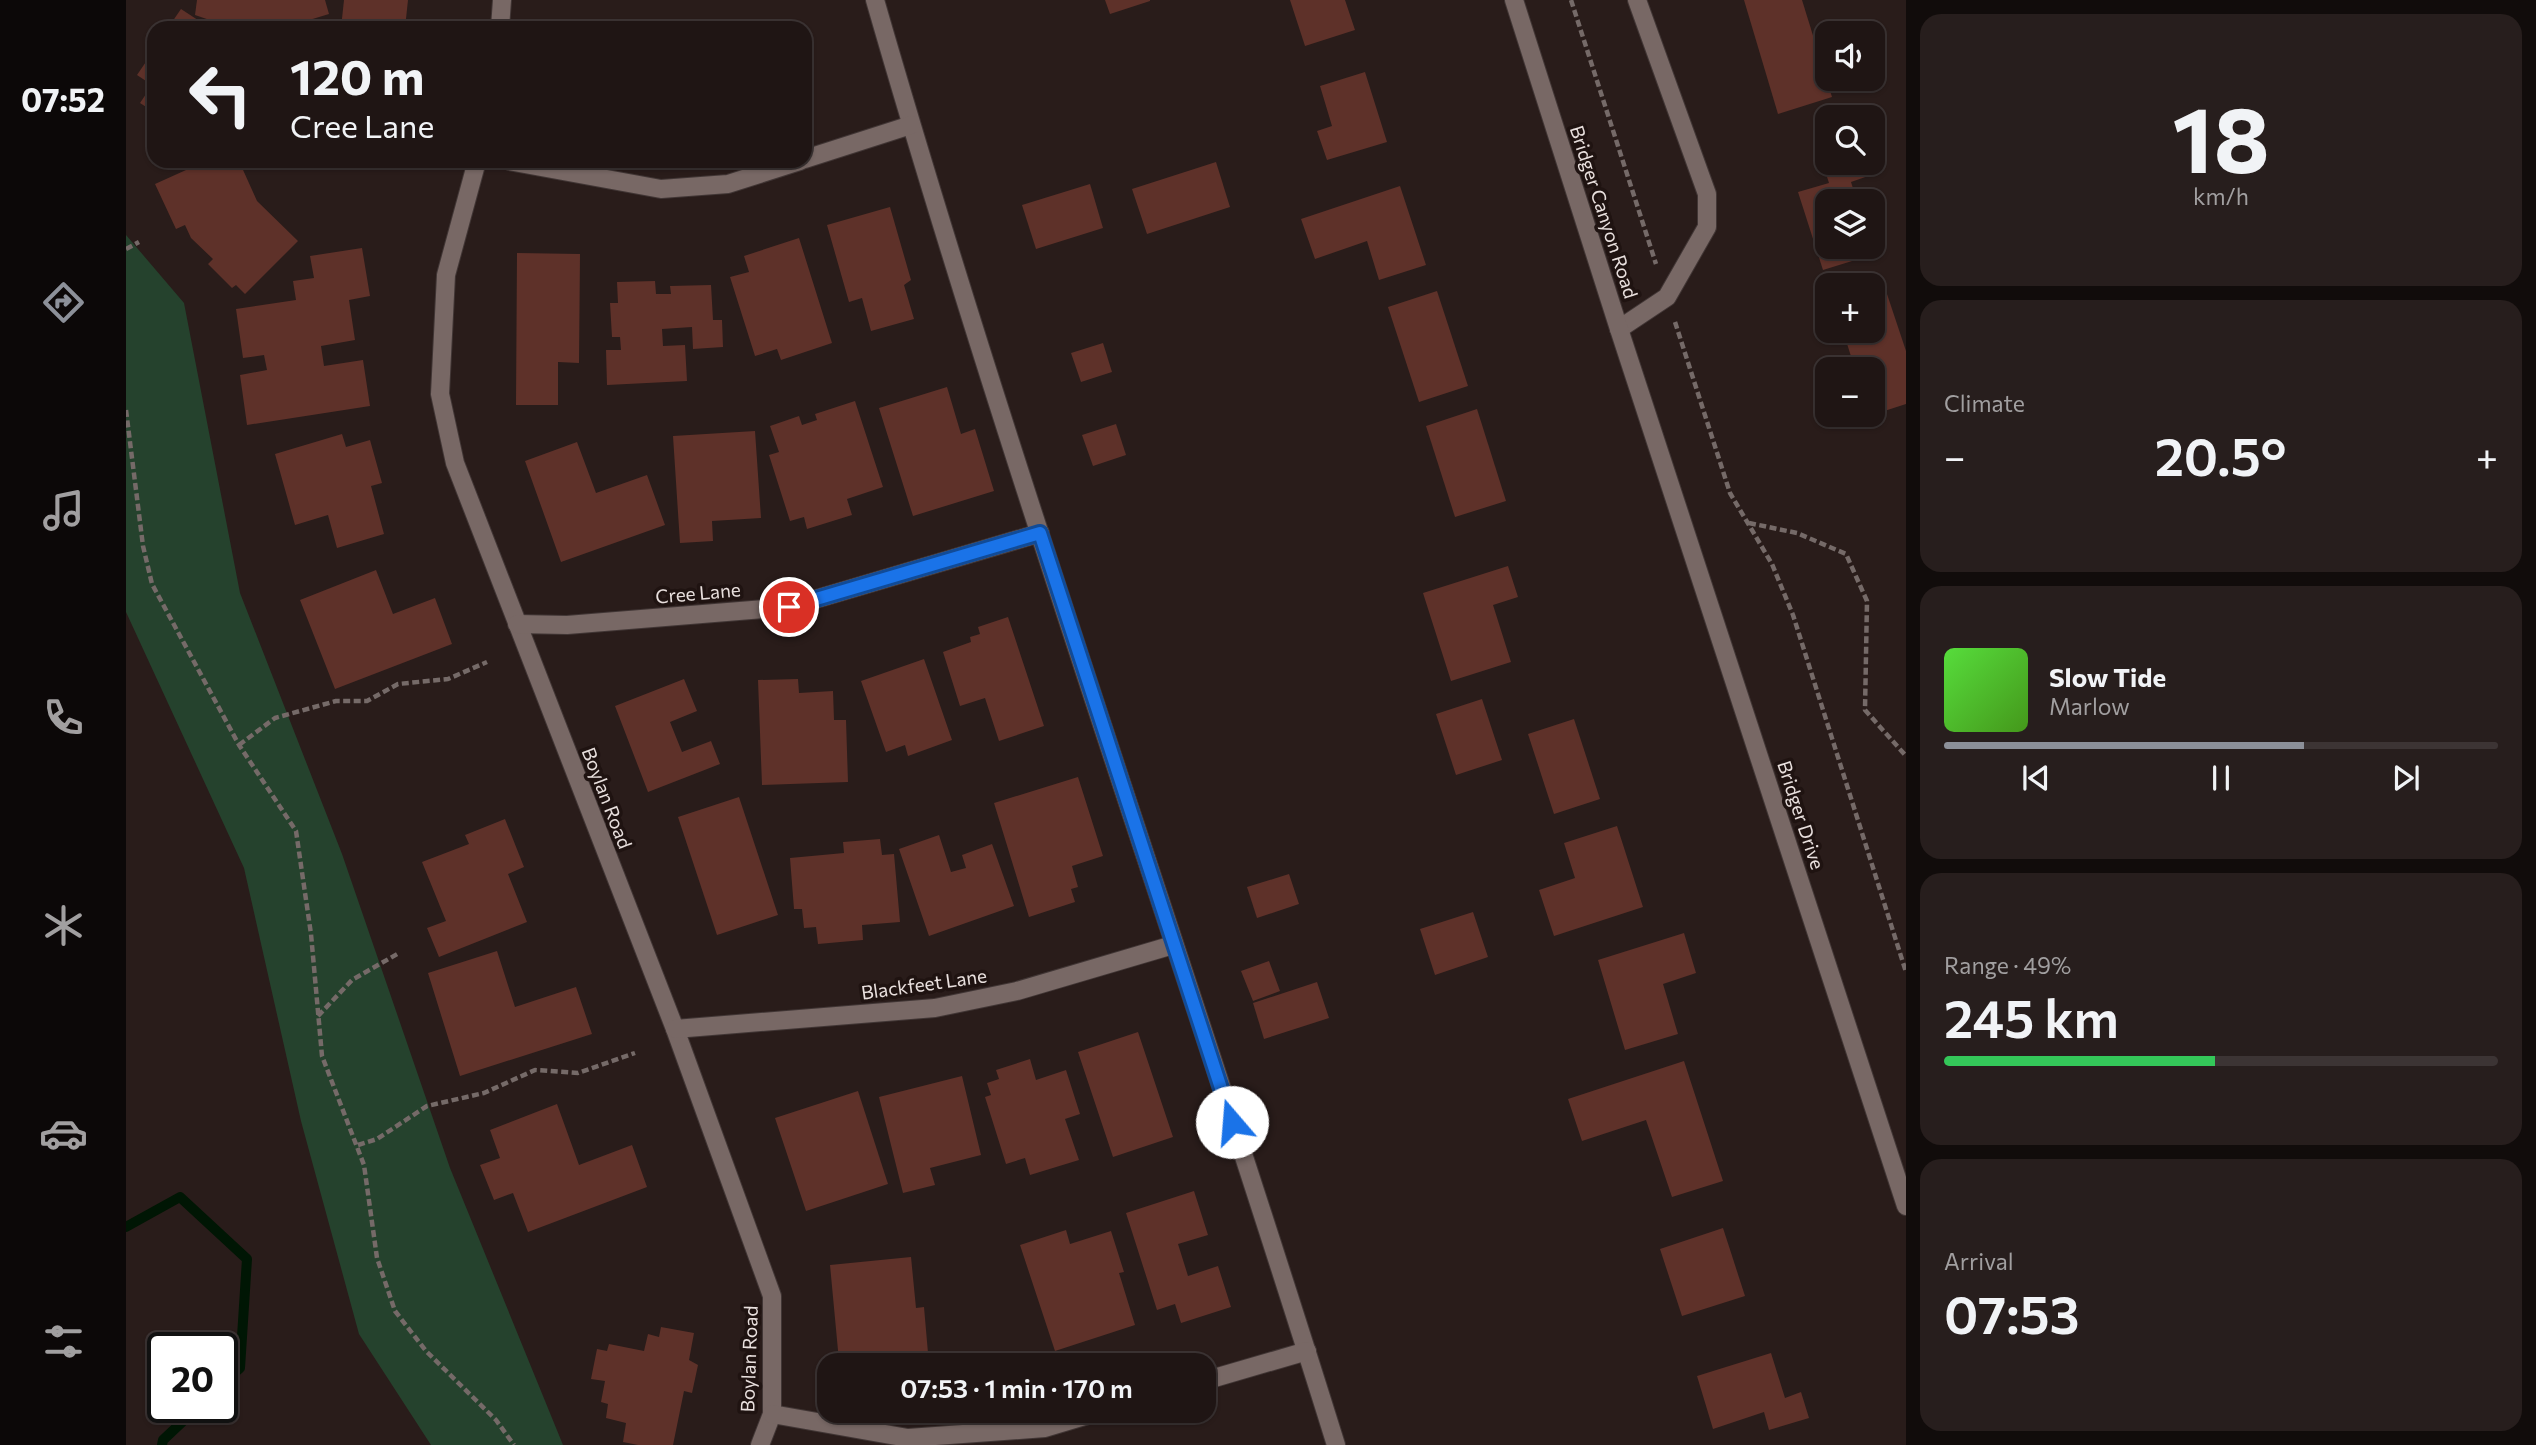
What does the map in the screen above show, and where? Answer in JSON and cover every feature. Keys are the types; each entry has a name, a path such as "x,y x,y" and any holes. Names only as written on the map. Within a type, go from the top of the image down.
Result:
{"street":[{"path":"500,21 502,0"},
{"path":"875,0 911,125 1040,533 1336,1445"},
{"name":"Bridger Canyon Road","path":"1514,0 1656,436"},
{"path":"1619,329 1667,297 1707,227 1707,194 1637,0"},
{"path":"812,157 911,125"},
{"name":"Boylan Road","path":"475,168 446,275 440,394 455,463 675,1029 772,1296 772,1414 760,1445"},
{"path":"547,168 661,189 729,184 778,168"},
{"name":"Bridger Drive","path":"1656,436 1906,1206"},
{"name":"Cree Lane","path":"517,624 567,625 789,607 1040,533"},
{"name":"Blackfeet Lane","path":"675,1029 935,1008 1017,991 1173,945"},
{"path":"1216,1378 1307,1351"},
{"path":"772,1414 908,1438 1047,1437 1077,1423"}],"path":[{"path":"1571,0 1730,493 1772,564 1793,615 1906,972"},
{"path":"126,249 139,242"},
{"path":"126,410 143,546 152,584 239,745 296,831 322,1056 364,1165 377,1258 395,1311 426,1351 496,1420 514,1445"},
{"path":"1747,523 1797,533 1846,554 1867,601 1865,710 1906,756"},
{"path":"239,745 275,718 336,701 367,702 398,684 449,679 487,663"},
{"path":"317,1016 352,980 399,953"},
{"path":"358,1145 377,1139 427,1106 484,1093 535,1070 578,1073 635,1053"}],"green space":[{"path":"126,235 184,303 240,593 342,854 450,1168 563,1445 431,1445 359,1334 301,1121 244,868 126,612"}],"building":[{"path":"197,0 325,0 329,14 306,21 213,21 195,15"},
{"path":"344,0 408,0 406,21 342,21"},
{"path":"1105,0 1150,0 1150,1 1110,14"},
{"path":"1290,0 1345,0 1355,30 1305,46"},
{"path":"1744,0 1802,0 1815,42 1815,91 1830,91 1832,97 1778,114"},
{"path":"181,9 199,21 173,21"},
{"path":"147,60 147,82 137,75"},
{"path":"1365,72 1387,142 1327,160 1317,131 1332,126 1320,86"},
{"path":"147,92 147,108 140,103"},
{"path":"1216,162 1230,207 1147,234 1132,189"},
{"path":"190,168 242,168 257,201 298,241 245,294 236,285 232,288 208,264 213,259 191,238 185,225 176,229 155,184"},
{"path":"1826,175 1871,175 1851,182 1853,189 1815,189 1815,245 1798,192 1829,183"},
{"path":"1090,184 1103,228 1036,249 1022,205"},
{"path":"1400,186 1426,265 1379,280 1367,241 1315,259 1301,219"},
{"path":"890,207 911,280 904,285 914,319 871,331 862,298 849,302 827,225"},
{"path":"799,238 832,343 781,360 777,349 755,356 730,277 749,272 744,256"},
{"path":"362,248 370,296 349,300 355,340 321,346 324,366 363,360 370,406 247,425 240,375 267,370 264,355 243,358 236,309 296,300 293,281 314,278 310,256"},
{"path":"517,253 580,254 579,363 558,362 558,405 516,405"},
{"path":"1819,259 1859,259 1823,270"},
{"path":"655,281 656,294 671,294 670,286 711,285 713,320 722,320 723,347 693,349 692,327 662,329 663,346 685,345 687,381 607,385 606,350 621,350 620,337 612,337 610,303 618,303 617,282"},
{"path":"1437,291 1468,386 1419,402 1388,307"},
{"path":"1885,291 1906,351 1906,404 1885,411 1885,357 1851,357 1847,343 1885,343"},
{"path":"1103,343 1112,372 1081,382 1071,353"},
{"path":"947,387 961,434 975,429 994,491 913,516 879,408"},
{"path":"855,401 883,487 847,499 852,515 807,529 804,517 790,521 769,455 779,452 770,426 799,416 802,425 817,420 815,414"},
{"path":"1477,409 1506,501 1455,517 1426,426"},
{"path":"1116,424 1126,455 1093,466 1082,435"},
{"path":"755,431 761,518 712,521 713,541 680,543 673,436"},
{"path":"342,434 346,447 370,440 382,483 371,486 384,534 337,548 328,515 295,525 275,454"},
{"path":"577,442 596,493 647,475 665,525 561,562 525,461"},
{"path":"1508,566 1518,597 1493,605 1511,662 1451,681 1423,593"},
{"path":"376,570 393,614 435,598 452,644 335,689 300,600"},
{"path":"1008,617 1044,726 999,741 985,698 960,706 943,652 971,642 970,637 980,634 978,627"},
{"path":"924,659 952,740 908,756 905,745 886,752 861,681"},
{"path":"684,679 697,711 670,722 682,752 711,741 720,764 648,792 615,706"},
{"path":"798,679 799,693 833,691 834,720 846,720 848,782 762,785 758,680"},
{"path":"1482,699 1502,760 1456,775 1436,714"},
{"path":"1574,719 1600,799 1554,814 1528,734"},
{"path":"1078,777 1103,856 1072,866 1078,887 1071,889 1075,902 1029,917 994,803"},
{"path":"739,797 778,915 717,935 678,817"},
{"path":"505,819 524,867 508,874 527,922 439,957 427,928 446,921 422,862 469,844 465,835"},
{"path":"1617,826 1643,907 1554,936 1539,890 1575,878 1564,843"},
{"path":"939,835 951,872 966,868 962,855 992,844 1014,906 929,936 899,849"},
{"path":"880,839 882,855 894,854 900,922 862,925 863,940 818,944 816,927 804,928 802,909 794,909 790,858 844,853 843,842"},
{"path":"1289,874 1299,904 1257,918 1247,887"},
{"path":"1473,912 1488,957 1435,975 1420,929"},
{"path":"1684,933 1696,973 1663,984 1678,1034 1625,1050 1598,960"},
{"path":"497,951 515,1007 576,987 592,1034 460,1076 428,973"},
{"path":"1269,961 1280,991 1253,1001 1241,971"},
{"path":"1317,982 1329,1018 1264,1039 1253,1003"},
{"path":"1138,1032 1173,1137 1113,1157 1078,1052"},
{"path":"1030,1059 1036,1080 1066,1070 1080,1114 1065,1119 1079,1160 1030,1175 1025,1158 1006,1164 985,1097 991,1095 987,1083 999,1079 996,1070"},
{"path":"1684,1061 1723,1181 1672,1197 1646,1120 1582,1141 1568,1099"},
{"path":"962,1076 981,1155 930,1168 935,1185 903,1193 879,1097"},
{"path":"858,1091 888,1184 806,1211 775,1118"},
{"path":"557,1104 579,1165 632,1145 647,1187 528,1232 513,1193 494,1200 480,1165 500,1158 490,1130"},
{"path":"1194,1191 1208,1235 1178,1244 1188,1276 1218,1266 1231,1307 1181,1323 1175,1304 1157,1310 1126,1213"},
{"path":"1723,1228 1745,1296 1682,1316 1660,1249"},
{"path":"1066,1230 1070,1244 1111,1231 1124,1272 1119,1273 1135,1325 1055,1351 1020,1245"},
{"path":"911,1257 916,1308 924,1307 928,1353 838,1353 830,1265"},
{"path":"661,1327 694,1333 689,1360 698,1365 692,1393 684,1391 673,1445 623,1442 626,1423 606,1418 608,1404 601,1402 605,1381 591,1379 597,1349 607,1351 609,1344 644,1351 648,1334 659,1337"},
{"path":"1771,1353 1785,1398 1801,1392 1809,1418 1769,1430 1764,1412 1713,1429 1697,1376"}],"waterway":[{"path":"126,1227 180,1197 247,1259 238,1370"},
{"path":"162,1445 163,1440 181,1423"}],"route":[{"path":"789,607 1040,533 1232,1122"}]}
